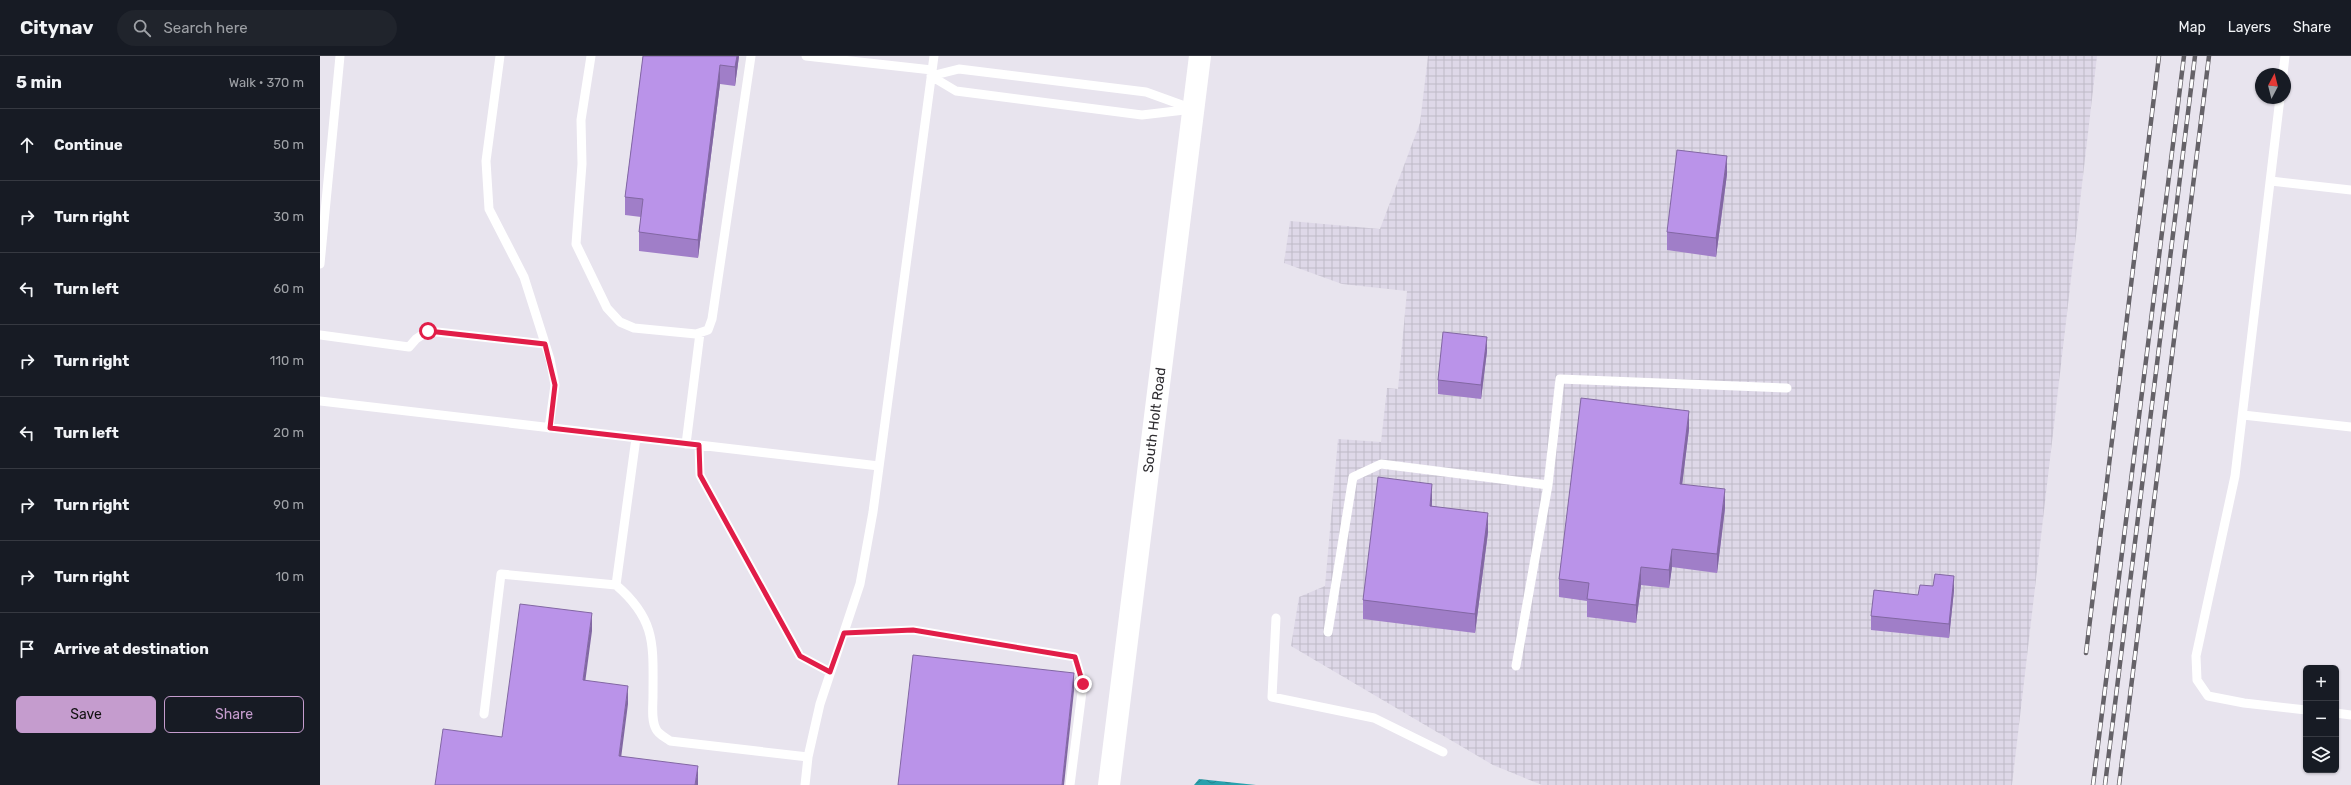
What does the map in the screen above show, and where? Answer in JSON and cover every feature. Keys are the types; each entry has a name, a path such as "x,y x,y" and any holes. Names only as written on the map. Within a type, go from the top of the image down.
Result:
{"main road":[{"name":"South Holt Road","path":"1109,785 1200,56"}],"lane":[{"path":"320,264 340,56"},
{"path":"500,56 486,161 489,209 524,277 545,344 555,385 550,428"},
{"path":"591,56 581,120 582,164 576,244 606,308 620,322 634,328 696,334 708,330 712,319 751,56"},
{"path":"806,56 932,73 959,69 1146,92 1193,109"},
{"path":"805,785 808,757 820,704 860,584 879,466 934,56"},
{"path":"2284,68 2285,56"},
{"path":"932,73 956,91 1142,115 1193,109"},
{"path":"2279,104 2243,415 2227,517 2197,644 2195,669 2197,680 2208,696 2303,710"},
{"path":"2271,181 2351,190"},
{"path":"320,335 409,347 416,339 428,331 545,344"},
{"path":"686,444 700,333"},
{"path":"1516,666 1548,485 1560,379 1787,388"},
{"path":"320,401 879,466"},
{"path":"2243,415 2351,427"},
{"path":"616,585 636,438"},
{"path":"699,445 700,475 800,656 830,672"},
{"path":"1328,632 1354,477 1381,464 1548,485"},
{"path":"484,714 501,574 616,585 632,598 648,623 653,645 653,714 656,730 670,742 808,757"},
{"path":"1276,618 1272,697 1374,718 1443,752"},
{"path":"844,633 913,630 1075,657 1083,684 1070,785"},
{"path":"2339,713 2351,715"}],"shaded area":[{"path":"1428,56 2097,56 2012,785 1542,785 1493,765 1291,646 1299,597 1325,586 1338,439 1381,442 1387,388 1398,389 1407,291 1342,284 1284,263 1290,221 1380,229 1420,123"}],"water":[{"path":"1199,779 1256,785 1194,785"}],"building":[{"path":"643,56 737,56 735,67 720,65 698,240 639,232 643,199 625,197"},
{"path":"1677,150 1727,156 1716,238 1667,232"},
{"path":"1443,332 1487,337 1481,385 1438,380"},
{"path":"1581,398 1689,411 1680,484 1725,489 1717,554 1672,549 1669,570 1641,567 1636,605 1587,599 1589,583 1559,579"},
{"path":"1378,477 1432,484 1430,506 1488,513 1475,614 1363,600"},
{"path":"1935,574 1954,576 1949,624 1871,616 1874,590 1918,595 1920,585 1933,586"},
{"path":"520,604 592,613 583,680 628,686 619,756 698,766 695,785 435,785 443,729 502,737"},
{"path":"913,655 1074,673 1062,785 898,785"}],"railway":[{"path":"2086,653 2159,56"},
{"path":"2093,785 2184,56"},
{"path":"2105,785 2195,56"},
{"path":"2119,785 2209,56"}],"route":[{"path":"428,331 545,344 550,359 555,385 550,428 699,445 700,475 800,656 830,672 844,633 913,630 1075,657 1083,684"}]}
